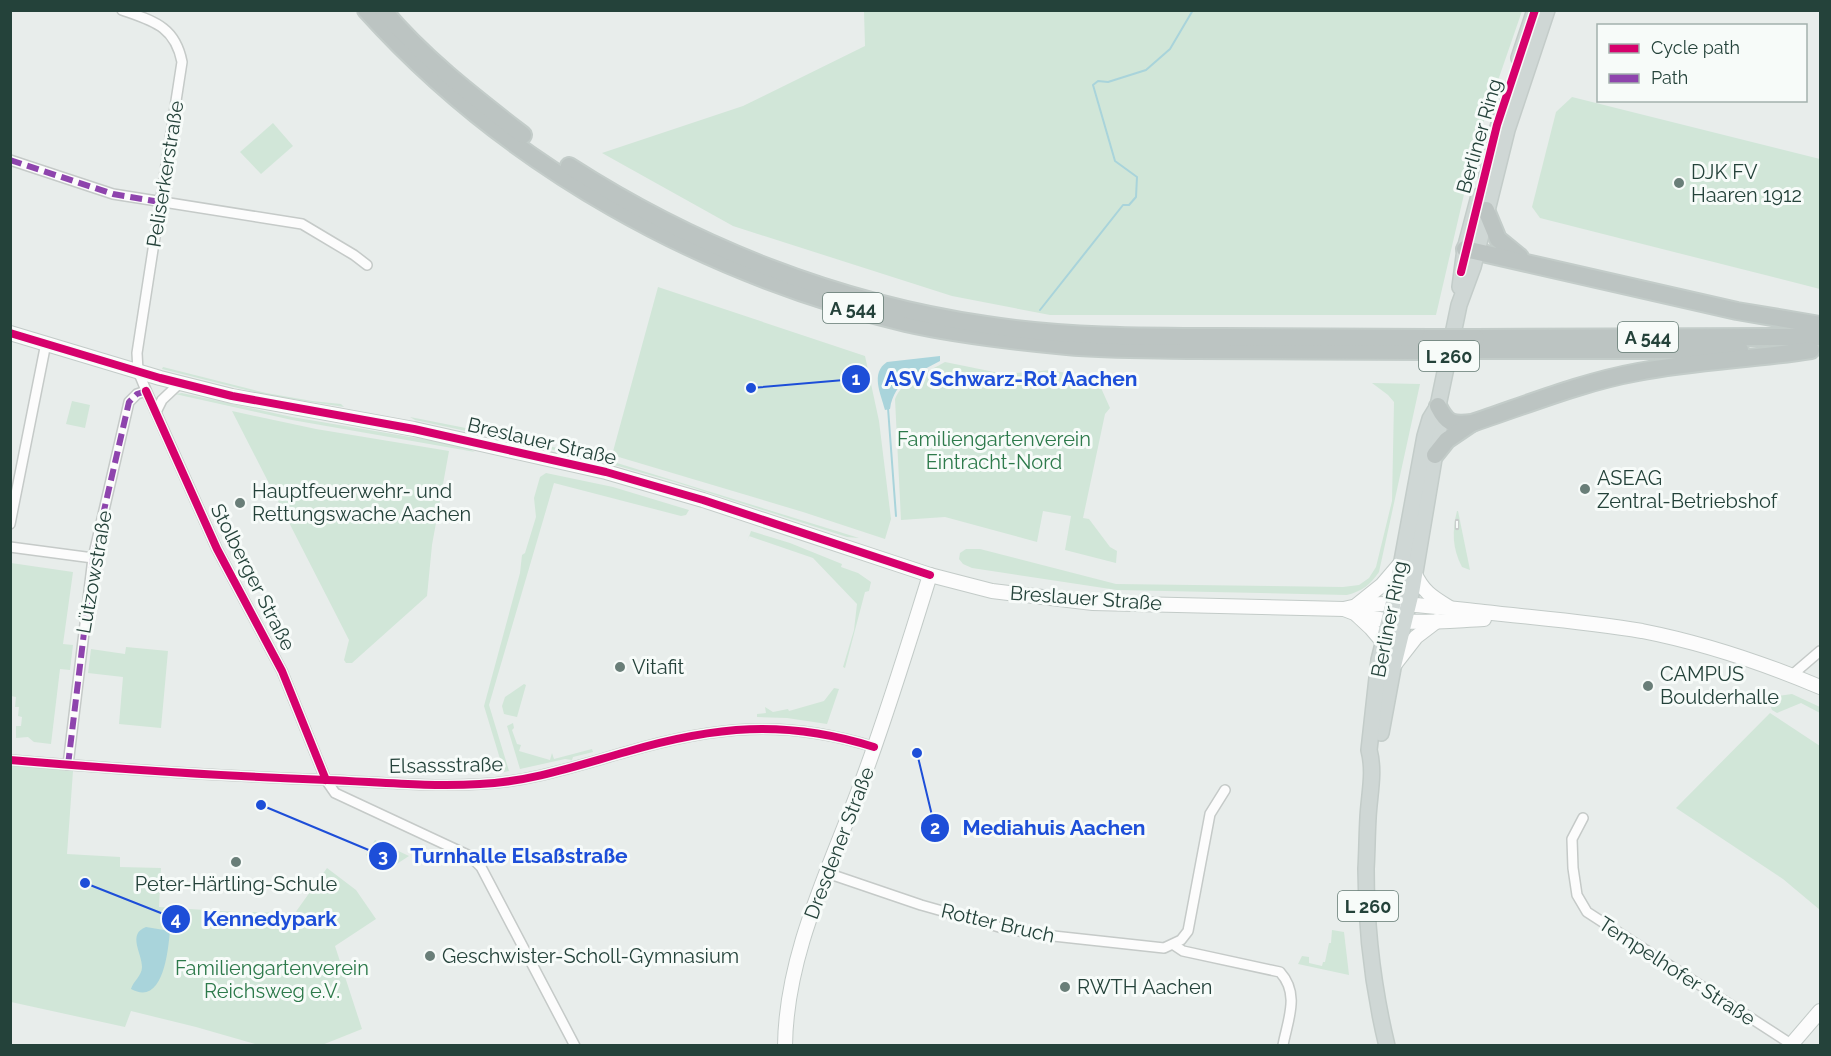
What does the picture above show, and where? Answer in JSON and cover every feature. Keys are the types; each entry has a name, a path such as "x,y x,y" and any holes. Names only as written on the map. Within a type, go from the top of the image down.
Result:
{"highway":[{"name":"A 544","path":"366,10 415,61 476,113 534,157 595,197 659,232 774,284 908,323 984,337 1070,346 1186,350 1429,344 1818,346"},
{"name":"A 544","path":"382,10 423,52 483,104 540,148 601,187 664,222 721,249 778,272 912,311 965,321 1071,334 1429,344"},
{"path":"1486,210 1498,239 1525,261"},
{"path":"1471,250 1737,311 1821,325"},
{"path":"1438,406 1448,422 1457,425 1472,423 1602,380 1687,364 1762,358 1818,346"},
{"path":"1435,455 1448,440 1472,423"}],"main road":[{"name":"Berliner Ring","path":"1387,1046 1375,984 1368,917 1366,871 1373,765 1378,753 1393,668 1407,613 1440,423 1438,406 1497,125 1535,10"},
{"name":"Berliner Ring","path":"1471,250 1486,210 1507,130 1547,10"},
{"path":"10,333 138,371"},
{"name":"Breslauer Straße","path":"138,371 275,405 470,440 606,472 711,502 930,575 992,591 1093,603 1352,609 1407,613"},
{"name":"Berliner Ring","path":"1373,765 1369,750 1382,641 1390,612 1425,436 1430,419 1438,406"},
{"path":"1382,641 1352,609 1382,585 1400,564"},
{"path":"1414,572 1426,593 1452,609"},
{"name":"Dresdener Straße","path":"785,1046 785,1016 796,959 904,662 930,575"},
{"path":"1407,613 1452,609 1594,624 1653,634 1738,657 1821,687"},
{"path":"1407,613 1437,621 1527,617"},
{"path":"1393,668 1416,637 1437,621"},
{"path":"1791,1045 1821,1011"}],"street":[{"name":"Peliserkerstraße","path":"122,10 154,21 164,27 177,44 181,54 181,71 136,353 138,371"},
{"path":"10,160 113,194 302,224 346,249 367,265"},
{"path":"10,524 46,343"},
{"name":"Stolberger Straße","path":"138,371 217,549 282,671 326,780 335,793 470,856 481,867 575,1046"},
{"path":"156,412 162,400 180,383"},
{"name":"Lützowstraße","path":"68,765 93,558 129,402 137,394 146,391"},
{"path":"10,548 93,558"},
{"path":"1792,675 1821,651"},
{"name":"Elsassstraße","path":"10,760 278,779 464,785 503,782 567,768 690,735 743,728 794,729 874,747"},
{"path":"1174,945 1188,931 1210,814 1225,790"},
{"name":"Tempelhofer Straße","path":"1583,818 1572,839 1572,849 1577,895 1587,912 1791,1045"},
{"name":"Rotter Bruch","path":"827,873 921,905 999,927 1080,940 1144,947 1164,948 1174,945 1183,951 1280,972 1288,981 1292,991 1283,1045"}],"green space":[{"path":"864,10 1522,11 1475,147 1436,315 1050,315 952,296 733,226 602,153 743,106 865,46"},
{"name":"DJK FV Haaren 1912","path":"1572,97 1820,159 1820,289 1540,218 1532,207 1556,112"},
{"path":"273,123 293,146 261,174 240,152"},
{"path":"658,287 865,356 879,421 891,519 885,539 612,455"},
{"name":"Familiengartenverein Eintracht-Nord","path":"945,362 1004,374 1051,370 1097,379 1110,408 1105,414 1083,518 1089,519 1110,547 1117,551 1116,563 1065,550 1071,516 1043,511 1037,542 945,517 901,520 895,399 910,381"},
{"path":"163,367 266,393 341,404 344,407 266,395 162,369"},
{"path":"1372,383 1420,384 1379,572 1369,584 1357,592 1347,595 1117,590 972,568 963,564 959,559 960,553 966,549 980,549 1116,584 1343,587 1359,585 1369,578 1376,567 1392,501 1394,402"},
{"path":"182,393 292,417 446,443 475,452 292,420 175,394"},
{"path":"72,401 90,405 85,428 66,424"},
{"path":"232,411 316,429 449,451 432,545 427,596 352,663 346,663 344,660 349,640"},
{"path":"410,417 521,439 617,463 859,538 847,537 678,483 586,457 415,420"},
{"path":"546,473 613,487 689,510 686,515 681,516 554,483 489,705 509,771 504,772 484,706 520,573 522,555 525,553 536,517 534,498 540,477"},
{"path":"1457,511 1470,570 1462,567 1455,546 1454,526"},
{"path":"751,531 790,543 842,564 841,567 858,573 871,582 869,591 865,592 845,668 843,667 854,630 857,604 813,558 749,536"},
{"path":"11,563 73,572 63,644 73,645 70,670 60,669 51,744 34,742 28,737 16,738 16,726 21,726 22,717 18,716 19,707 15,707 16,697 11,696"},
{"path":"126,647 168,651 161,728 119,724 123,677 88,673 91,649 125,654"},
{"path":"524,684 526,685 517,717 504,714 502,706 505,697"},
{"path":"834,688 839,689 827,724 787,718 757,717 757,714 766,713 765,707 773,712 788,709 789,711 824,701"},
{"path":"1792,694 1820,707 1820,713 1801,703 1777,713 1772,710 1770,705 1778,696"},
{"path":"1770,713 1820,746 1820,910 1783,879 1676,808"},
{"path":"513,723 512,730 517,744 521,745 519,751 550,760 552,753 554,759 592,749 593,752 573,757 572,760 565,759 520,769 507,726"},
{"name":"Familiengartenverein Reichsweg e.V.","path":"10,766 73,771 67,854 120,857 120,867 161,868 159,907 295,913 327,868 356,890 376,919 335,946 362,1029 322,1045 259,1045 131,1011 125,1027 11,1002"},
{"path":"375,840 409,856 389,869 366,855"},
{"path":"1332,930 1344,932 1349,975 1298,964 1302,956 1309,957 1309,963 1322,966 1329,943 1331,943"}],"water":[{"path":"940,356 940,361 915,374 902,384 892,399 890,409 885,410 879,391 878,378 879,372 887,362"},
{"path":"146,927 170,931 162,973 151,990 142,992 131,989 142,967 137,934"}],"waterway":[{"path":"1040,310 1123,205 1129,205 1136,197 1137,177 1115,161 1093,85 1098,81 1108,82 1146,70 1170,49 1193,10"},
{"path":"888,408 896,516"}],"railway":[{"path":"1457,521 1457,528"}],"marked path":[{"path":"10,160 113,194 160,202"},
{"path":"68,765 93,558 129,402 137,394 146,391"}],"cycle path":[{"path":"1461,272 1497,125 1535,10"},
{"path":"10,333 160,378 232,396 414,429 606,472 703,500 930,575"},
{"path":"146,391 217,549 282,671 326,780"},
{"path":"10,760 208,774 461,785 517,780 689,736 750,729 810,732 874,747"}],"place":[{"name":"DJK FV Haaren 1912","path":"1679,183"},
{"name":"ASV Schwarz-Rot Aachen","path":"751,388"},
{"name":"ASEAG Zentral-Betriebshof","path":"1585,489"},
{"name":"Hauptfeuerwehr- und Rettungswache Aachen","path":"240,503"},
{"name":"Vitafit","path":"620,667"},
{"name":"CAMPUS Boulderhalle","path":"1648,686"},
{"name":"Mediahuis Aachen","path":"917,753"},
{"name":"Turnhalle Elsaßstraße","path":"261,805"},
{"name":"Peter-Härtling-Schule","path":"236,862"},
{"name":"Kennedypark","path":"85,883"},
{"name":"Geschwister-Scholl-Gymnasium","path":"430,956"},
{"name":"RWTH Aachen","path":"1065,987"}]}
